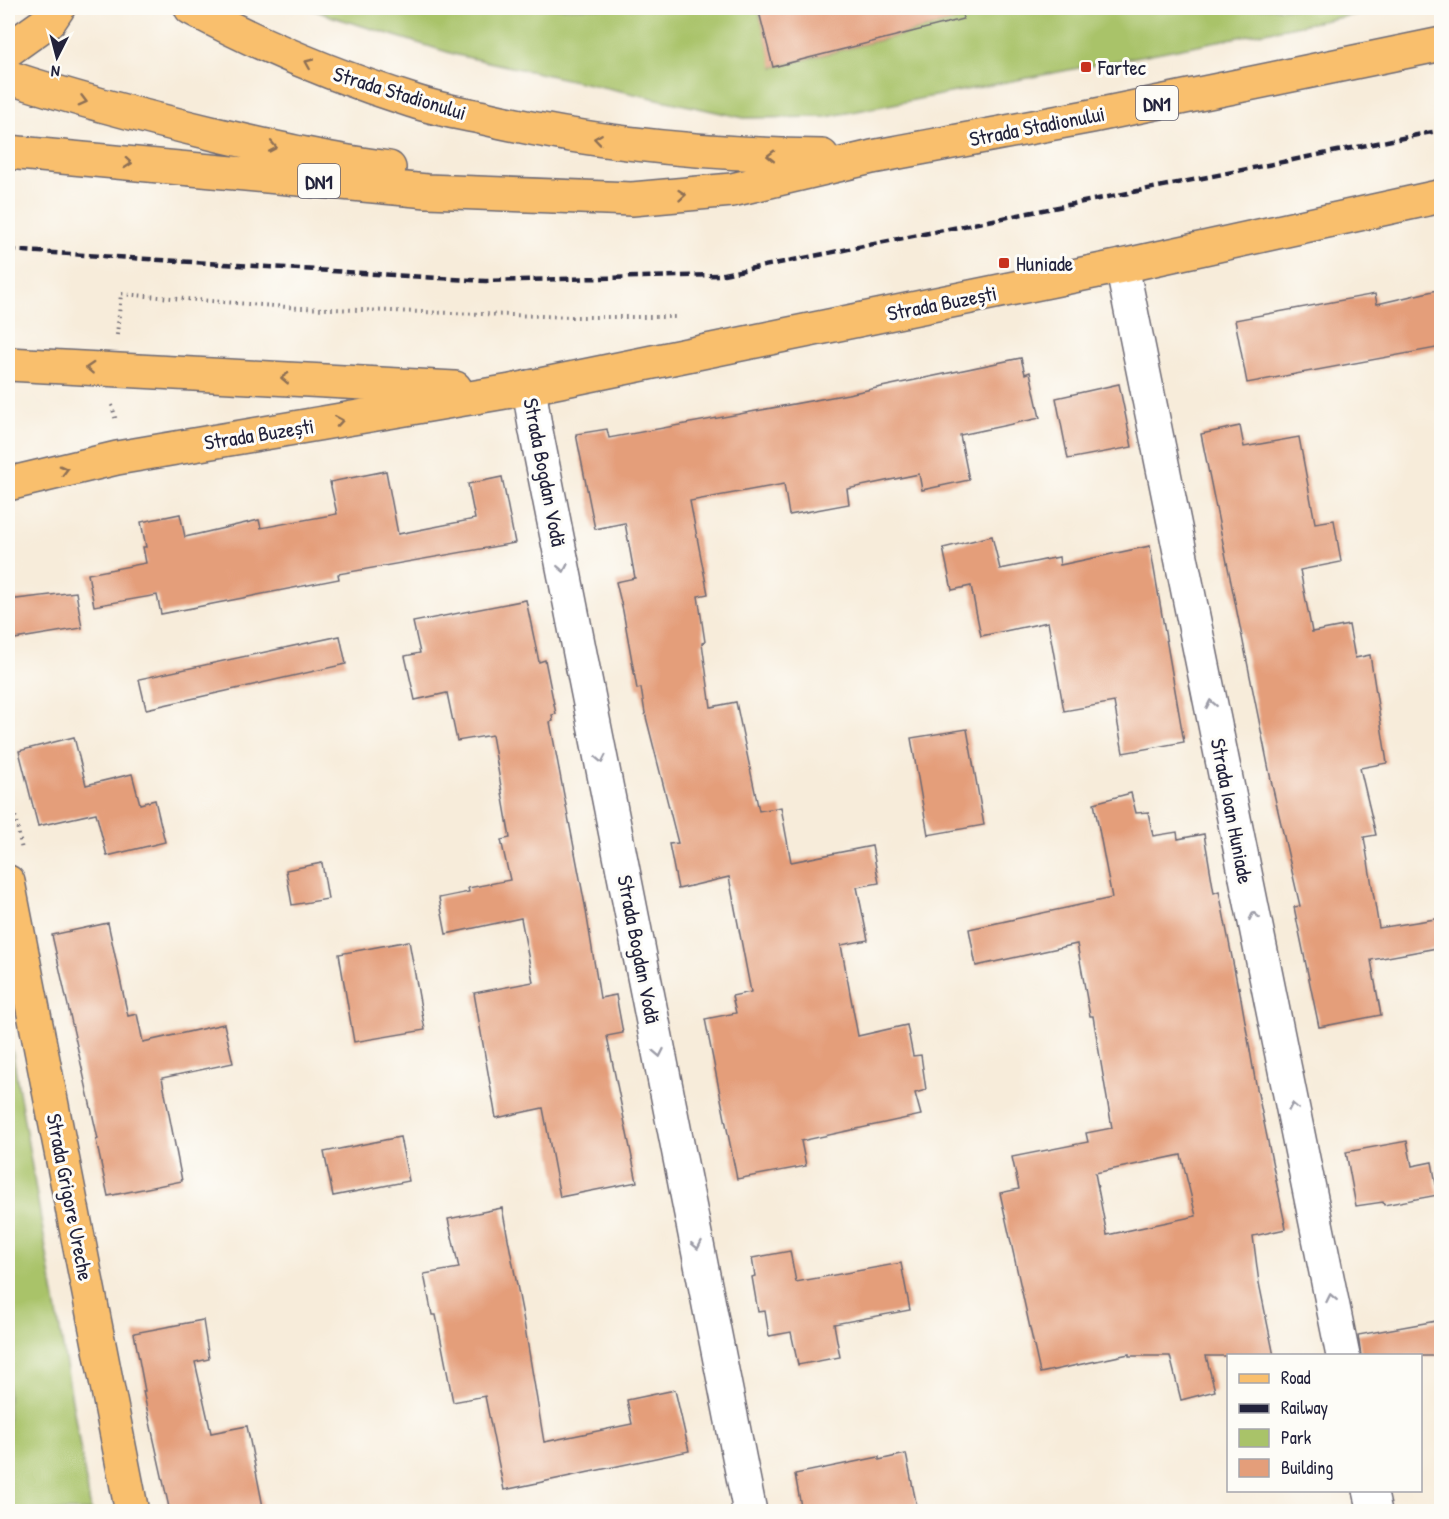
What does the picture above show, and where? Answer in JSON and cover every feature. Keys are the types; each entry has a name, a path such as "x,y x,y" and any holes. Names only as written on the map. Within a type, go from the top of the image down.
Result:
{"main road":[{"path":"8,50 50,20 58,8"},
{"name":"Strada Stadionului","path":"191,8 231,30 323,69 414,102 541,131 656,148 760,155 872,157"},
{"name":"Strada Stadionului","path":"632,199 732,190 872,157 1092,116 1442,44"},
{"path":"8,77 65,96 272,147 375,166 632,199"},
{"name":"DN1","path":"8,152 427,191 632,199"},
{"name":"Strada Buzești","path":"8,484 117,458 520,389 1122,266 1442,196"},
{"name":"Strada Buzești","path":"8,364 520,389"},
{"name":"Strada Grigore Ureche","path":"8,882 132,1512"}],"street":[{"name":"Strada Ioan Huniade","path":"1122,266 1343,1354"},
{"name":"Strada Bogdan Vodă","path":"520,389 537,438 750,1512"},
{"path":"1371,1492 1375,1512"}],"path":[{"path":"117,458 117,425 112,407 121,294 300,308 572,317 690,317"}],"green space":[{"path":"309,8 758,8 774,67 1007,8 1388,8 826,117 744,118 457,55"},
{"path":"8,1027 91,1511 8,1511"}],"building":[{"path":"758,8 962,8 963,19 773,67"},
{"path":"1442,289 1442,347 1247,383 1235,320 1375,294 1377,304"},
{"path":"1021,358 1025,374 1030,372 1040,418 960,435 969,480 922,490 919,474 847,489 849,504 789,515 784,484 690,501 708,594 698,596 711,707 736,702 759,811 781,807 791,862 872,846 879,883 857,887 868,940 841,945 858,1036 907,1025 913,1056 921,1055 926,1090 915,1093 921,1115 801,1141 806,1166 737,1179 705,1019 736,1013 732,996 751,992 729,877 678,889 669,844 678,843 645,713 641,688 637,689 616,582 635,578 625,523 595,529 576,434 607,429 609,438 848,394"},
{"path":"1119,384 1132,447 1068,459 1056,398"},
{"path":"1240,426 1244,447 1299,437 1315,523 1334,520 1341,562 1300,570 1312,632 1349,625 1355,658 1370,655 1387,763 1360,768 1376,835 1364,837 1379,928 1442,918 1442,947 1371,960 1381,1015 1319,1027 1294,907 1300,906 1272,785 1201,434"},
{"path":"386,471 398,534 475,519 468,484 502,477 515,543 338,574 339,579 161,614 157,595 94,606 88,574 146,563 143,547 146,547 141,522 180,514 185,537 259,520 261,528 337,514 330,482"},
{"path":"992,536 1000,569 1059,557 1060,565 1150,546 1184,742 1123,753 1114,702 1064,711 1048,622 981,636 971,586 952,590 943,548"},
{"path":"76,592 82,628 8,640 8,600"},
{"path":"526,600 539,662 545,660 556,714 552,715 553,721 550,722 585,905 600,998 616,995 623,1033 607,1036 637,1182 560,1197 543,1108 496,1118 474,993 533,982 521,918 446,934 439,898 469,892 468,888 510,880 501,840 510,838 492,735 457,741 447,693 415,700 405,656 420,653 413,622"},
{"path":"340,636 346,664 146,709 139,679"},
{"path":"967,729 984,825 928,835 911,738"},
{"path":"74,737 86,785 132,774 140,804 155,800 165,842 107,856 96,813 38,826 19,751"},
{"path":"1131,793 1136,813 1148,812 1153,836 1177,832 1178,839 1204,834 1214,893 1219,891 1239,987 1255,1079 1286,1229 1253,1236 1259,1283 1274,1354 1206,1356 1215,1391 1181,1400 1170,1356 1129,1356 1129,1354 1040,1373 1000,1193 1019,1189 1012,1157 1088,1142 1086,1133 1112,1128 1093,1016 1090,1016 1077,944 976,966 969,929 1112,898 1094,803","holes":["1181,1155 1196,1216 1107,1235 1095,1173"]},
{"path":"322,863 328,899 292,905 286,870"},
{"path":"108,923 128,1016 137,1014 143,1042 224,1024 233,1063 162,1078 182,1181 108,1196 96,1140 98,1139 52,935"},
{"path":"409,941 425,1030 354,1042 339,954"},
{"path":"400,1137 409,1181 333,1196 324,1152"},
{"path":"1407,1141 1412,1166 1432,1162 1438,1195 1384,1205 1383,1202 1356,1206 1346,1152"},
{"path":"502,1208 544,1442 632,1424 627,1400 675,1390 689,1451 504,1490 485,1396 453,1402 436,1315 432,1315 424,1274 459,1268 448,1219"},
{"path":"790,1251 796,1282 901,1263 910,1310 834,1324 840,1357 798,1365 791,1332 769,1336 765,1311 758,1312 752,1277 755,1276 752,1258"},
{"path":"203,1320 209,1359 195,1362 211,1433 247,1426 264,1512 170,1512 143,1391 145,1391 134,1333"},
{"path":"1442,1320 1442,1356 1361,1354 1358,1335"},
{"path":"906,1454 918,1512 802,1512 795,1474 879,1457 879,1460"}],"railway":[{"path":"8,250 485,281 719,275 1442,130"}],"place":[{"name":"Fartec","path":"1086,67"},
{"name":"Huniade","path":"1004,263"}]}
